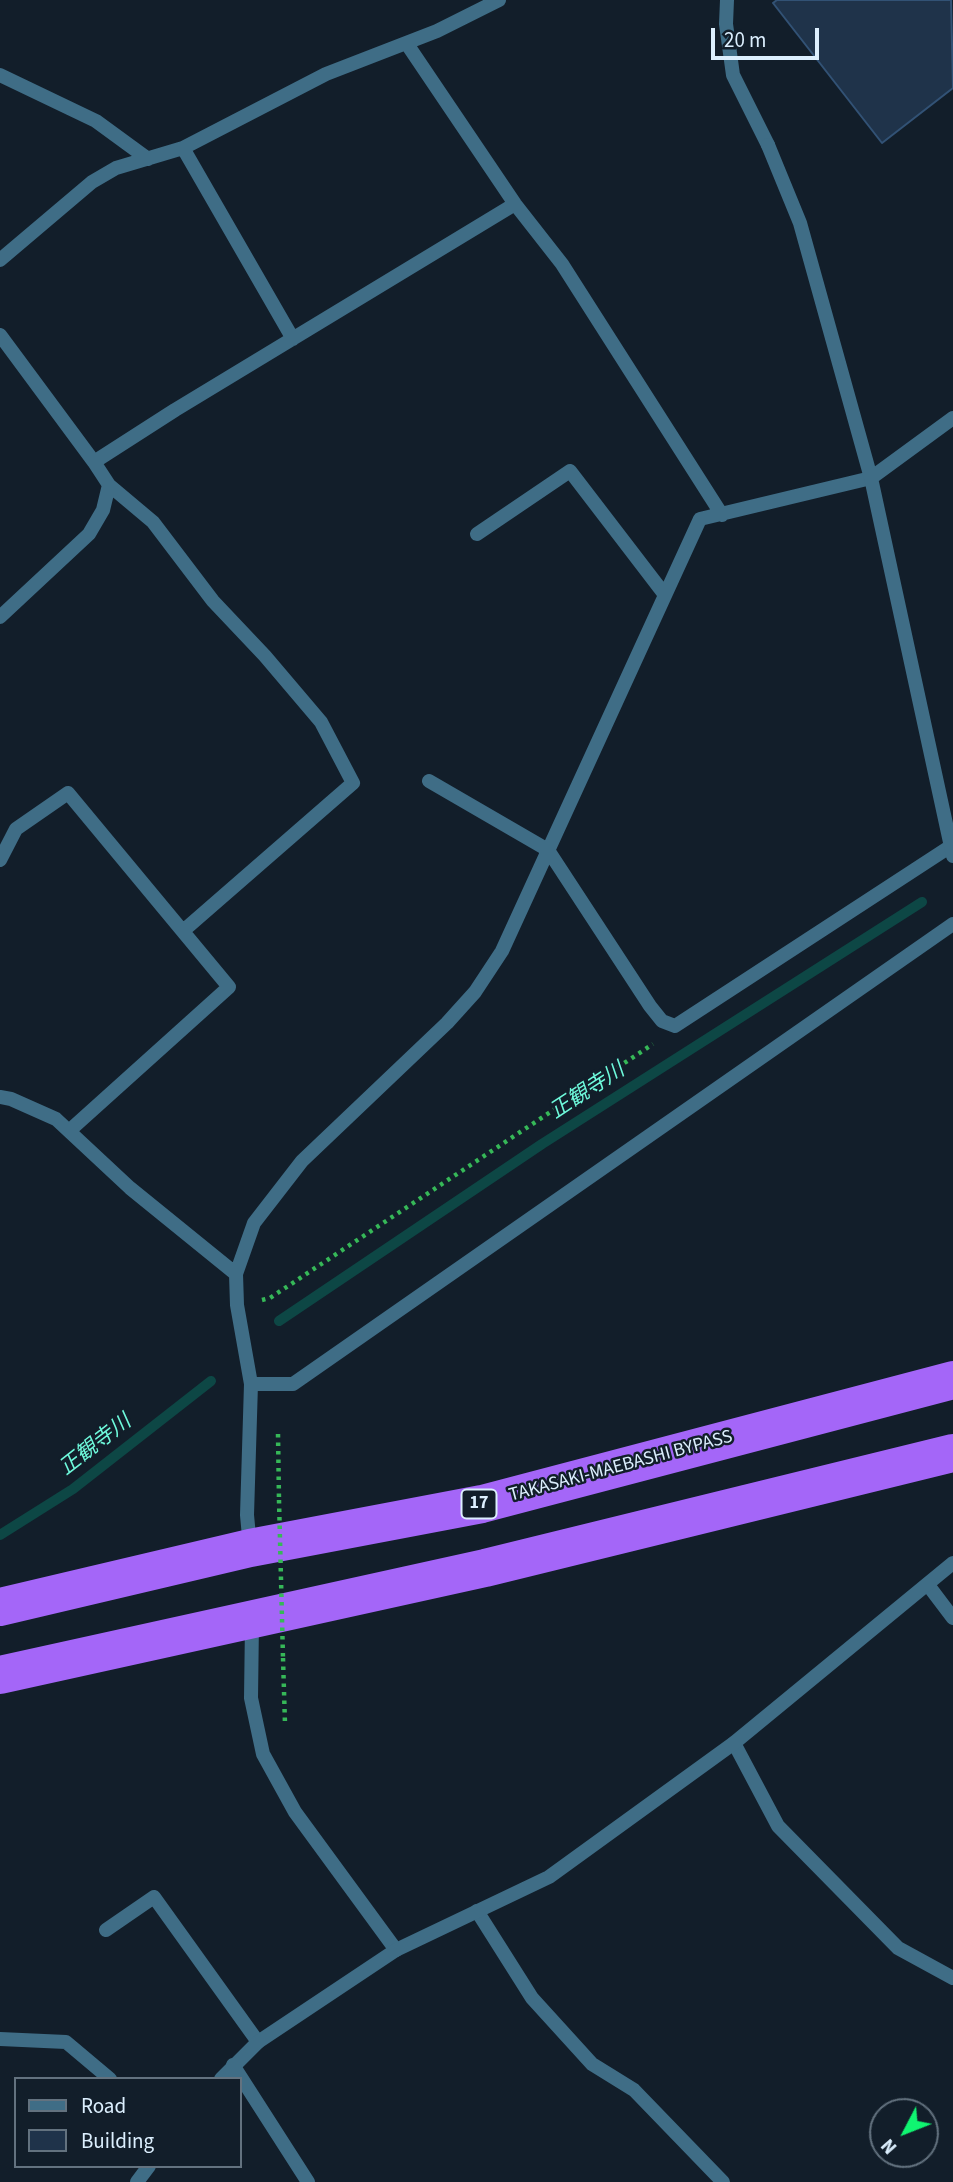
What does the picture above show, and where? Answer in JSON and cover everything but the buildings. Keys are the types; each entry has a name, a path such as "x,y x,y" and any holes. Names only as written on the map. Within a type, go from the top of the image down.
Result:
{"highway":[{"name":"TAKASAKI-MAEBASHI BYPASS","path":"0,1607 250,1548 482,1504 953,1380"},
{"path":"0,1675 485,1568 953,1453"}],"street":[{"path":"0,260 92,182 116,168 183,148 326,74 407,44 499,0"},
{"path":"429,781 548,850 650,1006 662,1021 675,1026 952,851 871,478 800,223 768,145 733,75 726,24 727,0"},
{"path":"407,44 515,204 562,264 722,515"},
{"path":"0,75 96,121 148,159"},
{"path":"183,148 293,339"},
{"path":"94,462 515,204"},
{"path":"0,335 109,485 153,522 213,601 265,656 321,723 353,783 183,931"},
{"path":"250,1548 247,1515 251,1384 237,1305 236,1274 254,1223 302,1161 447,1023 475,992 502,951 700,519 871,478 953,418"},
{"path":"477,534 570,471 665,595"},
{"path":"0,617 89,534 103,510 109,485"},
{"path":"0,860 16,829 68,793 229,986 69,1131"},
{"path":"251,1384 293,1384 953,924"},
{"path":"0,1097 11,1099 56,1119 130,1188 236,1274"},
{"path":"223,2077 258,2042 396,1950 549,1877 734,1743 953,1563"},
{"path":"928,1585 953,1618"},
{"path":"252,1620 251,1698 263,1754 295,1812 396,1950"},
{"path":"734,1743 778,1826 898,1948 953,1978"},
{"path":"106,1930 154,1897 258,2042"},
{"path":"477,1911 532,1998 592,2064 635,2090 723,2182"},
{"path":"0,2039 66,2042 108,2077"},
{"path":"233,2065 241,2077"},
{"path":"242,2079 308,2182"}],"path":[{"path":"237,1305 270,1298 648,1048 675,1026"},
{"path":"278,1421 285,1733"}],"waterway":[{"name":"正観寺川","path":"279,1321 542,1144 922,902"},
{"name":"正観寺川","path":"0,1535 73,1489 211,1381"}]}
